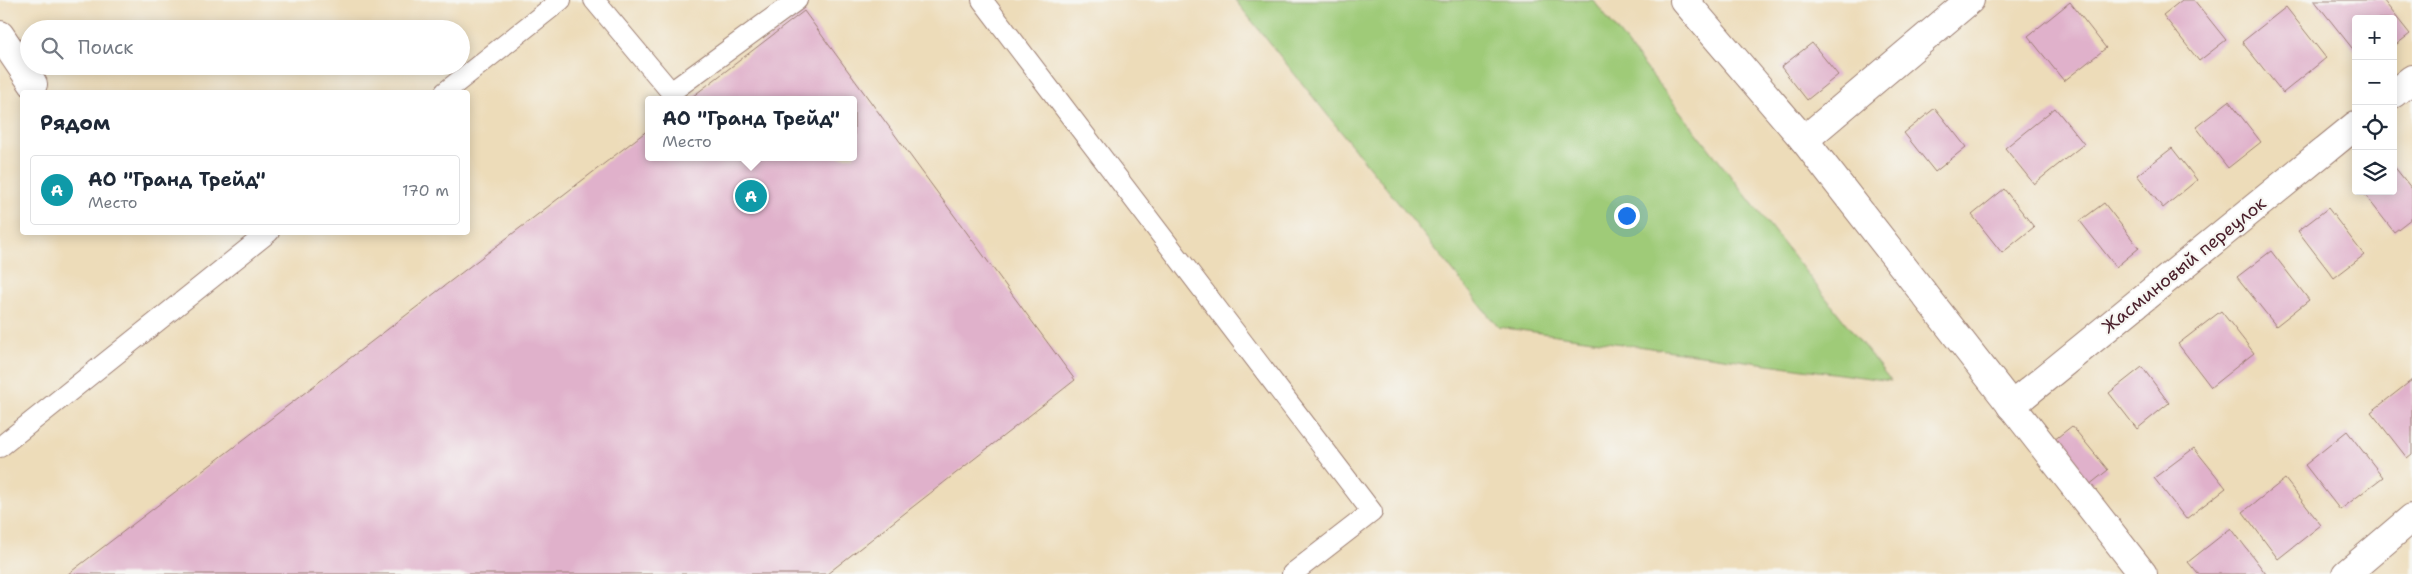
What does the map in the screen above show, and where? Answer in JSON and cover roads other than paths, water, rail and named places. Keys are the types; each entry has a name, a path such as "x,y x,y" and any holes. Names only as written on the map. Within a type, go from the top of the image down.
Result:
{"street":[{"path":"1684,0 1804,140 2143,574"},
{"path":"1804,140 1970,0"},
{"path":"0,35 20,65"},
{"path":"27,75 33,84"},
{"path":"2397,91 2412,79"},
{"name":"Жасминовый переулок","path":"2011,406 2352,128"},
{"path":"2346,574 2412,518"}],"lane":[{"path":"470,72 561,0"},
{"path":"594,0 671,92 797,0"},
{"path":"982,0 1372,512 1292,574"},
{"path":"448,90 466,75"},
{"path":"0,447 265,235"}],"place":[{"name":"АО \"Гранд Трейд\"","path":"751,196"}]}
